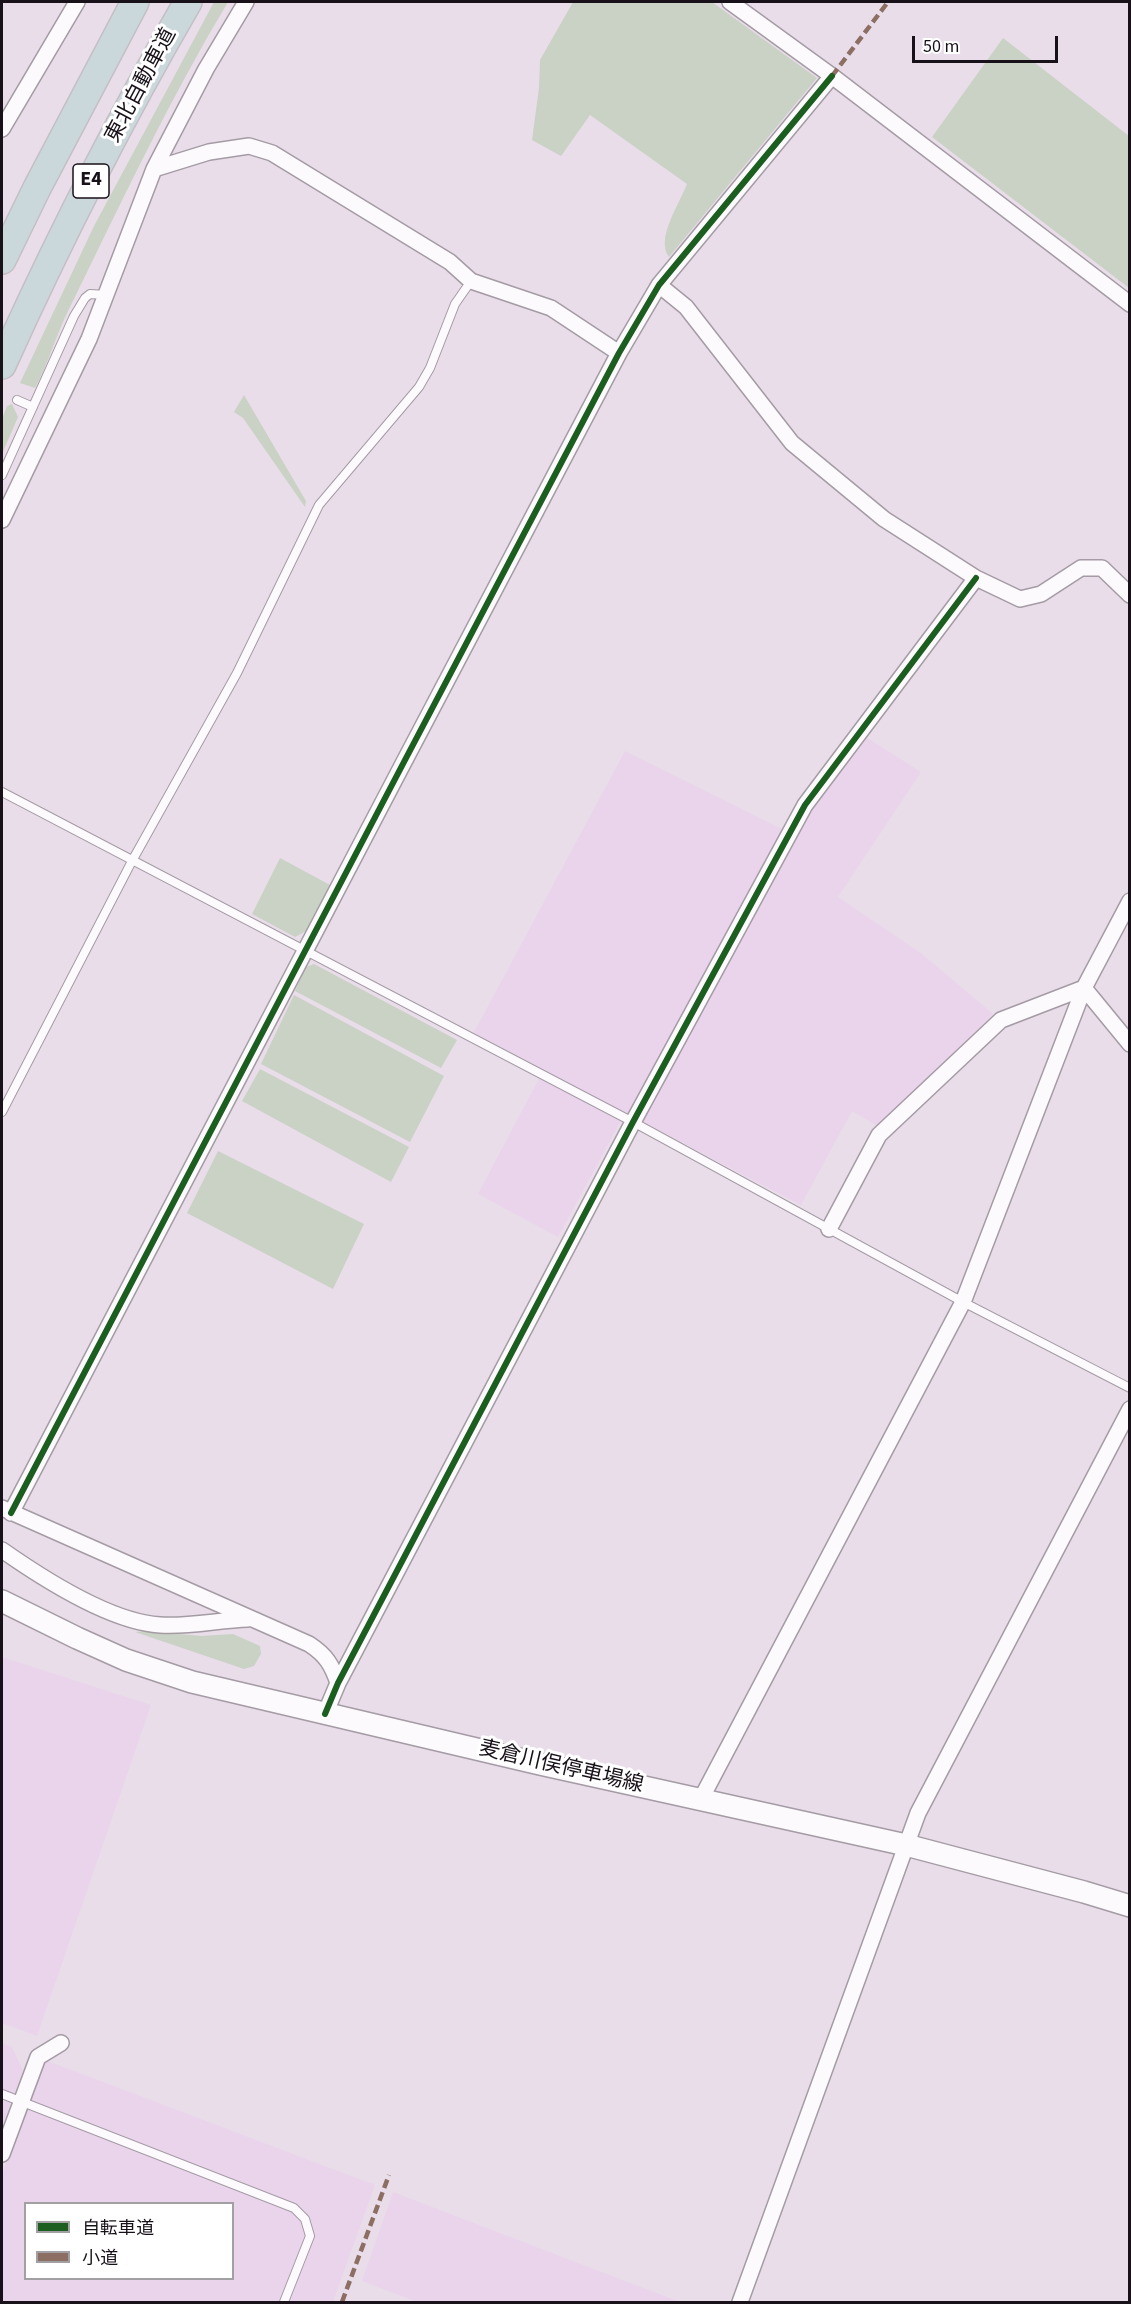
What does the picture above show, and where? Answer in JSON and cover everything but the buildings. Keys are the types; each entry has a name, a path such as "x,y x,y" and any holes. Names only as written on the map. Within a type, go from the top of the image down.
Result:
{"highway":[{"name":"E4","path":"2,260 37,188 135,2"},
{"name":"東北自動車道","path":"2,365 78,206 154,60 188,2"}],"main road":[{"name":"麦倉川俣停車場線","path":"2,1601 126,1660 192,1682 906,1845 1130,1906"}],"street":[{"path":"2,129 77,2"},
{"path":"2,520 89,339 154,169 206,69 246,2"},
{"path":"730,2 832,76 1130,304"},
{"path":"338,1683 332,1665 322,1653 309,1644 6,1510 305,952 619,353 659,285 832,76"},
{"path":"154,169 209,152 249,146 272,153 450,262 471,281 551,309 619,353"},
{"path":"659,285 687,307 792,443 884,519 976,578 1020,599 1041,594 1081,568 1102,568 1130,595"},
{"path":"325,1714 338,1683 633,1122 805,805 976,578"},
{"path":"701,1799 963,1302 1084,988 1130,901"},
{"path":"1084,988 1130,1044"},
{"path":"829,1229 879,1135 939,1077 1000,1020 1084,988"},
{"path":"740,2302 918,1813 1130,1409"},
{"path":"2,1550 90,1603 129,1619 159,1625 251,1618"},
{"path":"2,2154 38,2057 61,2043"}],"lane":[{"path":"2,1112 132,861 237,673 319,505 419,387 430,368 455,304 471,281"},
{"path":"2,475 74,316 90,294 106,295"},
{"path":"17,400 33,407"},
{"path":"2,792 633,1122 963,1302 1130,1388"},
{"path":"2,2094 294,2208 305,2219 310,2236 284,2302"}],"shaded area":[{"path":"864,736 921,772 838,897 922,954 993,1014 879,1127 852,1111 801,1205 625,1113 558,1237 478,1194 543,1071 473,1034 625,751 794,835 809,807"},
{"path":"2,1657 151,1705 37,2036 2,2023"},
{"path":"2,2043 12,2047 23,2071 2,2127"},
{"path":"45,2060 375,2185 333,2302 2,2302 2,2174"},
{"path":"393,2192 680,2302 417,2302 362,2281"}],"green space":[{"path":"214,2 228,2 185,77 146,153 64,319 35,388 20,383 94,226"},
{"path":"573,2 712,2 817,78 669,257 665,249 667,231 687,184 590,115 561,156 532,140 540,60"},
{"path":"1003,38 1129,136 1129,288 932,137"},
{"path":"244,395 306,501 305,507 243,418 234,412"},
{"path":"12,404 18,417 2,454 2,419 7,406"},
{"path":"280,858 330,885 306,931 295,937 252,914"},
{"path":"314,964 457,1040 441,1068 295,991 306,967"},
{"path":"294,995 444,1076 410,1142 261,1064"},
{"path":"260,1069 409,1147 391,1182 242,1101"},
{"path":"218,1151 364,1224 333,1289 187,1213"},
{"path":"135,1632 201,1636 233,1634 260,1646 261,1654 254,1666 244,1669"}],"marked path":[{"path":"832,76 888,2"},
{"path":"342,2302 389,2175"}],"cycle path":[{"path":"11,1513 619,353 659,285 832,76"},
{"path":"325,1714 338,1683 633,1122 805,805 976,578"}]}
